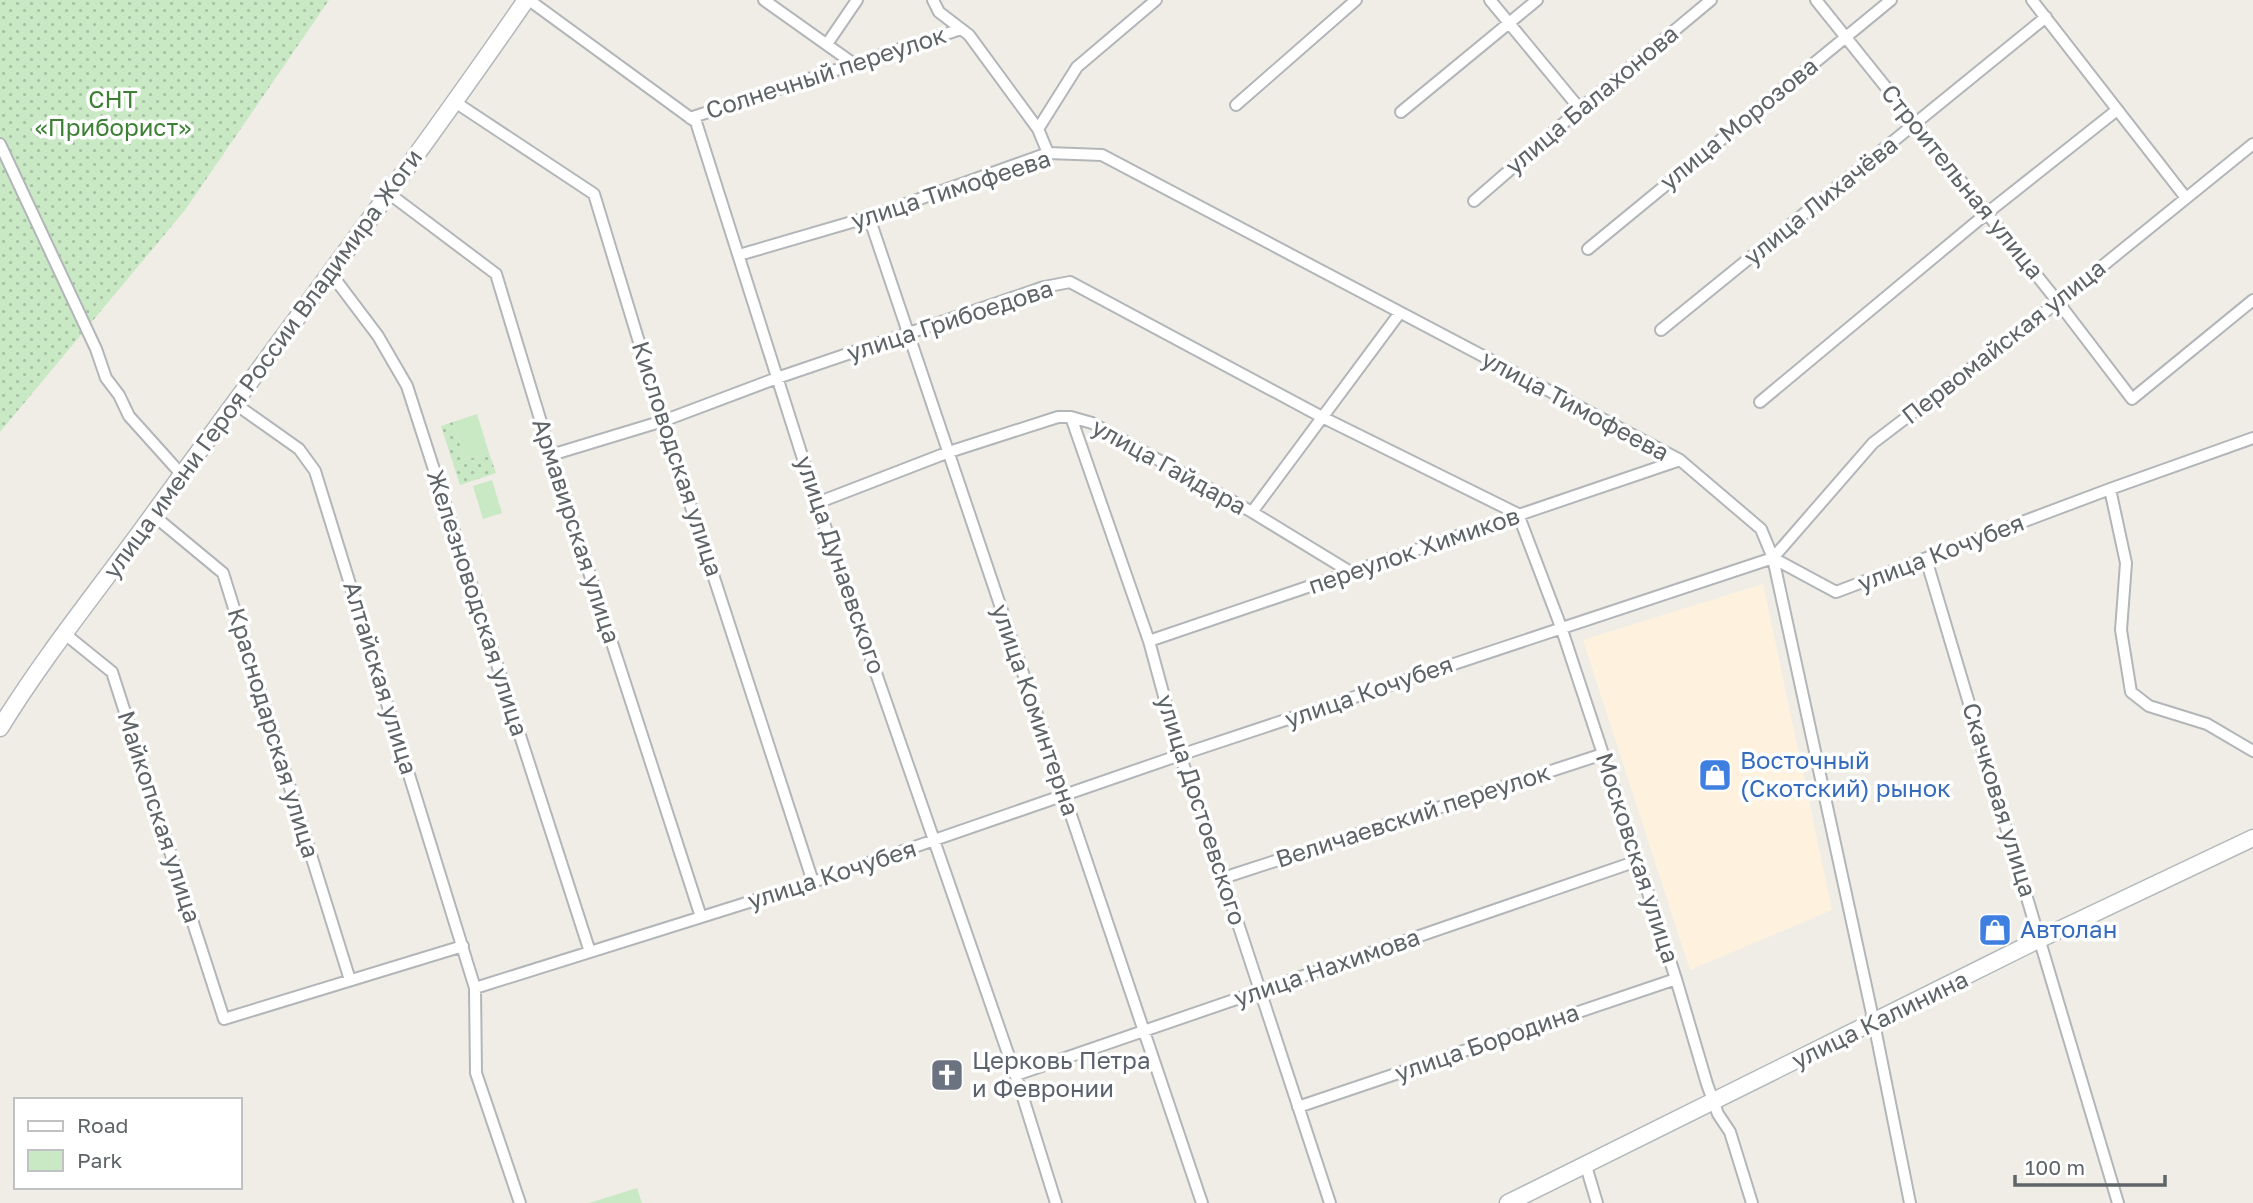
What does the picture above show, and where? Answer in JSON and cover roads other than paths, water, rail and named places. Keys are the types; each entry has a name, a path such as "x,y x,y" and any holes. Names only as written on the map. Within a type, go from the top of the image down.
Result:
{"main road":[{"name":"улица имени Героя России Владимира Жоги","path":"0,728 65,634 527,0"},
{"name":"улица Калинина","path":"1518,1201 2040,939 2253,838"}],"street":[{"name":"улица Дунаевского","path":"527,0 696,122 817,503 1016,1075 1056,1203"},
{"path":"764,0 855,64"},
{"path":"827,44 858,0"},
{"path":"933,0 939,12 970,35 1038,129 1048,153"},
{"path":"1038,129 1077,67 1156,0"},
{"path":"1236,105 1356,0"},
{"path":"1490,0 1580,109"},
{"path":"1401,112 1537,0"},
{"name":"улица Балахонова","path":"1474,201 1711,0"},
{"name":"Строительная улица","path":"1816,0 2058,302 2132,399 2253,300"},
{"name":"улица Морозова","path":"1588,248 1891,0"},
{"path":"2032,0 2186,198"},
{"name":"улица Лихачёва","path":"1661,330 2046,17"},
{"name":"Солнечный переулок","path":"690,118 961,29"},
{"name":"Кисловодская улица","path":"455,102 594,194 663,421 813,882"},
{"path":"1760,402 1987,213 2117,110"},
{"path":"0,144 96,349 106,378 119,395 129,416 182,475"},
{"name":"Первомайская улица","path":"1773,558 1873,443 2058,302 2253,144"},
{"name":"улица Тимофеева","path":"739,256 869,218 1048,153 1102,155 1680,460 1761,528 1773,558 1874,1023 1910,1203"},
{"name":"Армавирская улица","path":"387,192 496,274 551,455 701,917"},
{"name":"улица Коминтерна","path":"869,218 1202,1203"},
{"name":"Железноводская улица","path":"329,271 377,336 407,386 590,952"},
{"name":"улица Грибоедова","path":"551,455 663,421 776,378 1044,287 1070,282 1322,417 1518,514"},
{"path":"1252,512 1399,314"},
{"name":"Алтайская улица","path":"234,403 299,449 316,471 475,988 476,1073 520,1203"},
{"name":"улица Гайдара","path":"817,503 949,452 1058,416 1071,417 1092,423 1252,512 1352,573"},
{"name":"улица Достоевского","path":"1071,417 1149,642 1180,755 1330,1203"},
{"name":"улица Кочубея","path":"475,988 936,842 1180,755 1773,558 1836,592 2253,438"},
{"name":"переулок Химиков","path":"1149,642 1680,460"},
{"path":"2110,489 2126,563 2121,630 2131,692 2149,706 2207,724 2253,751"},
{"name":"Московская улица","path":"1518,514 1561,627 1676,979 1707,1084 1718,1114 1730,1132 1752,1203"},
{"name":"Краснодарская улица","path":"153,515 223,573 350,979"},
{"name":"Скачковая улица","path":"1926,559 2118,1203"},
{"name":"Майкопская улица","path":"65,634 112,672 225,1019 350,979"},
{"name":"Величаевский переулок","path":"1223,878 1603,754"},
{"name":"улица Нахимова","path":"1016,1075 1637,861"},
{"path":"350,979 463,946"},
{"name":"улица Бородина","path":"1298,1107 1676,979"},
{"path":"1586,1166 1597,1203"}],"place":[{"name":"Восточный (Скотский) рынок","path":"1715,775"},
{"name":"Автолан","path":"1995,930"},
{"name":"Церковь Петра и Февронии","path":"947,1075"}],"park label":[{"name":"СНТ «Приборист»","path":"113,114"}]}
